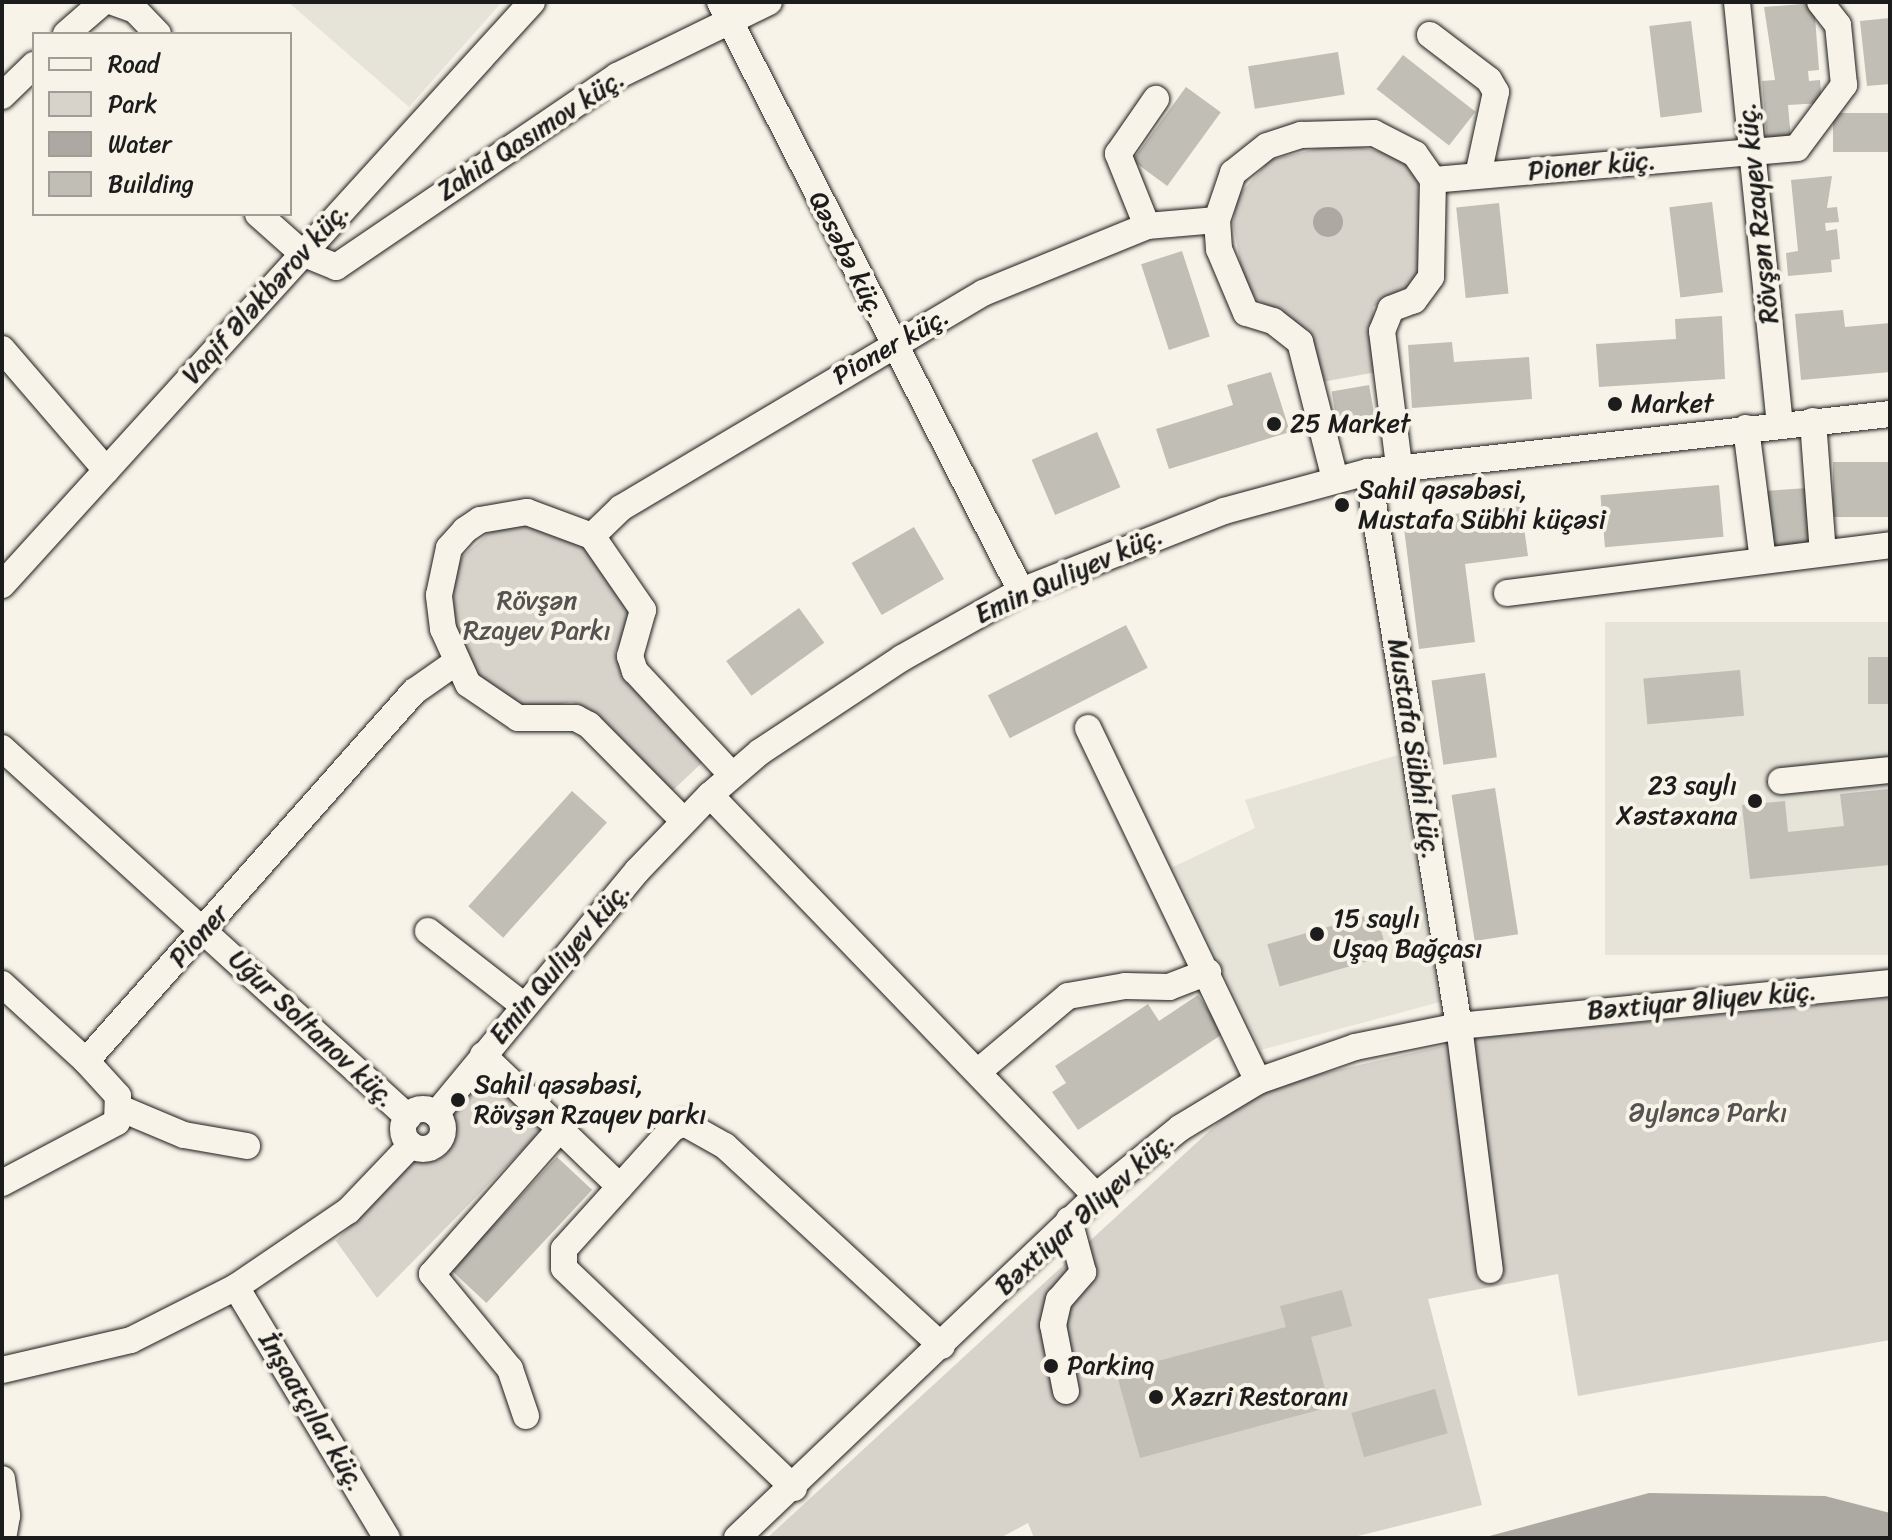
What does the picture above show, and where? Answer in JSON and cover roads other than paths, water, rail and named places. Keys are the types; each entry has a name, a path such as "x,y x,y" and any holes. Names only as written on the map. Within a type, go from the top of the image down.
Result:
{"street":[{"path":"68,32 103,2"},
{"path":"113,2 135,10 156,32"},
{"name":"Vaqif Ələkbərov küç.","path":"2,585 532,2"},
{"name":"Zahid Qasımov küç.","path":"302,253 336,267 353,258 564,109 724,11 769,2"},
{"name":"Rövşən Rzayev küç.","path":"1737,2 1780,424"},
{"name":"Pioner küç.","path":"1433,180 1797,148 1840,97 1844,85 1838,25 1820,2"},
{"name":"Qəsəbə küç.","path":"724,11 1021,591"},
{"path":"1430,35 1489,80 1496,92 1478,175"},
{"path":"2,96 32,67"},
{"path":"1147,226 1118,154 1156,99"},
{"path":"1335,479 1309,360 1289,332 1246,313 1235,299 1217,220 1225,191 1248,157 1301,135 1374,133 1415,154 1433,180 1431,277 1414,300 1391,309 1382,331 1399,466"},
{"path":"260,216 302,253"},
{"name":"Pioner küç.","path":"592,536 621,508 892,344 983,293 1147,226 1217,220"},
{"path":"2,349 106,470"},
{"name":"Emin Quliyev küç.","path":"436,1114 683,820 732,775 902,658 1021,591 1190,522 1368,472 1399,466 1890,414"},
{"path":"1813,421 1823,553"},
{"path":"1746,428 1763,560"},
{"name":"Mustafa Sübhi küç.","path":"1368,472 1459,1026 1490,1270"},
{"path":"683,820 589,725 576,718 538,722 510,714 481,697 455,663 439,595 449,548 465,530 480,520 527,512 592,536 643,610 630,656 635,671 732,775"},
{"path":"1507,593 1890,545"},
{"name":"Pioner","path":"86,1061 415,691 455,663"},
{"path":"1088,728 1258,1081"},
{"name":"Uğur Soltanov küç.","path":"2,748 408,1117"},
{"path":"1781,781 1890,770"},
{"path":"710,795 980,1070 1096,1196"},
{"path":"428,931 524,1006"},
{"path":"980,1070 1068,996 1169,987 1208,972"},
{"name":"Bəxtiyar Əliyev küç.","path":"737,1538 794,1488 1096,1196 1180,1128 1258,1081 1355,1047 1459,1026 1890,983"},
{"path":"2,984 86,1061 118,1096 122,1109"},
{"path":"483,1055 558,1131 620,1187"},
{"path":"122,1109 184,1135 247,1146"},
{"path":"2,1183 106,1133 122,1109"},
{"path":"426,1109 436,1114 442,1122 439,1142 420,1149 411,1145 403,1126 408,1117 426,1109"},
{"path":"794,1488 564,1268 564,1249 673,1128 696,1128 725,1146 942,1346"},
{"path":"526,1416 510,1369 432,1274 558,1131"},
{"path":"2,1370 131,1340 236,1287 348,1211 411,1145"},
{"path":"1066,1391 1053,1325 1059,1300 1083,1272 1069,1220"},
{"name":"İnşaatçılar küç.","path":"236,1287 387,1538"},
{"path":"2,1479 7,1516 3,1538"}],"water":[{"path":"1328,207 1334,208 1342,216 1342,228 1334,236 1328,237 1322,236 1314,228 1313,222 1314,216 1322,208"},
{"path":"1649,1493 1825,1496 1890,1513 1890,1538 1482,1538"}],"place":[{"name":"Market","path":"1615,404"},
{"name":"25 Market","path":"1274,424"},
{"name":"Sahil qəsəbəsi, Mustafa Sübhi küçəsi","path":"1342,505"},
{"name":"23 saylı Xəstəxana","path":"1755,801"},
{"name":"15 saylı Uşaq Bağçası","path":"1317,934"},
{"name":"Sahil qəsəbəsi, Rövşən Rzayev parkı","path":"458,1100"},
{"name":"Parkinq","path":"1051,1366"},
{"name":"Xəzri Restoranı","path":"1156,1397"}],"park label":[{"name":"Rövşən Rzayev Parkı","path":"537,616"},
{"name":"Əyləncə Parkı","path":"1708,1113"}]}
